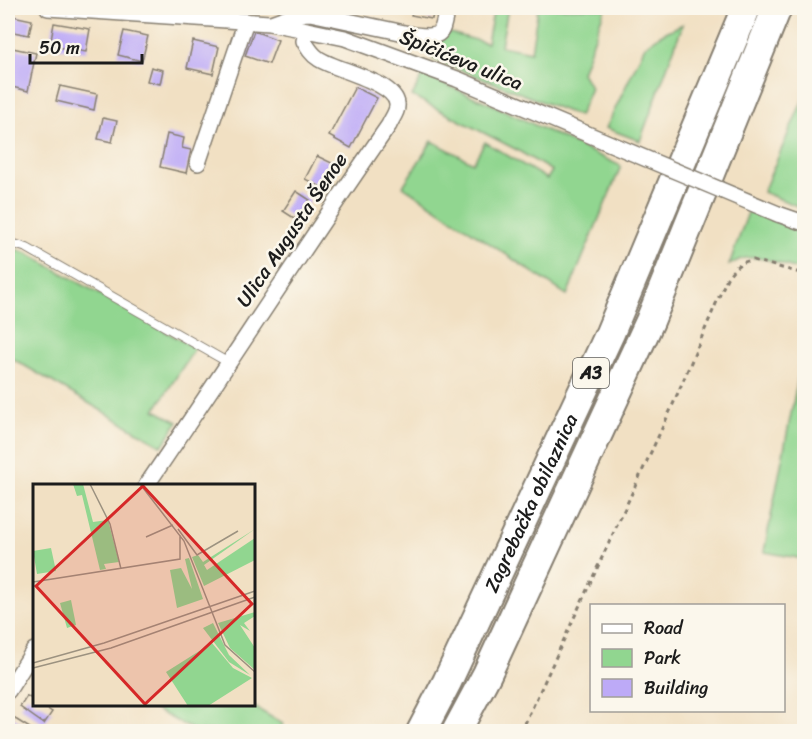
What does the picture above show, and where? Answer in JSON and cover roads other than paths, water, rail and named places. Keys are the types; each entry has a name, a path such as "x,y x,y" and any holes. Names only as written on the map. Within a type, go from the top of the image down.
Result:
{"highway":[{"name":"Zagrebačka obilaznica","path":"422,732 609,333 746,8"},
{"name":"Zagrebačka obilaznica","path":"456,732 487,674 650,321 777,8"}],"street":[{"name":"Špičićeva ulica","path":"48,8 269,23 345,39 457,79 804,223"},
{"path":"269,23 296,14 310,13 430,37 440,34 447,8"},
{"path":"198,163 246,21"},
{"name":"Ulica Augusta Šenoe","path":"147,484 398,107 393,93 382,85 319,59 304,41 307,30"},
{"path":"8,691 33,652"}],"lane":[{"path":"8,242 27,248 229,363"}]}
